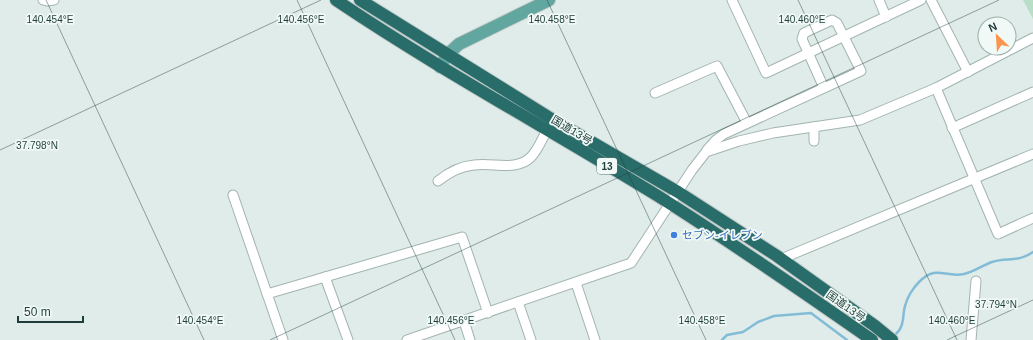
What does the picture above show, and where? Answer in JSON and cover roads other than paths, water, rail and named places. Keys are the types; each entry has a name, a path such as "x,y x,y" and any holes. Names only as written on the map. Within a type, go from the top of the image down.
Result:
{"highway":[{"name":"国道13号","path":"336,0 440,67 669,204 784,278 872,340"},
{"name":"国道13号","path":"360,0 550,118 678,192 781,259 875,326 892,340"}],"main road":[{"path":"440,67 448,55 459,44 549,0"}],"street":[{"path":"43,0 54,0"},
{"path":"732,0 766,73 921,0"},
{"path":"879,0 886,17"},
{"path":"931,0 968,72"},
{"path":"412,339 631,263 669,204 716,140 724,134 747,123 824,88 860,71 837,23 832,20 804,33 802,39 824,88"},
{"path":"706,152 739,141 773,133 844,124 860,120 936,88 1033,38"},
{"path":"655,93 717,66 747,123"},
{"path":"936,88 998,234 1033,218"},
{"path":"952,128 1033,92"},
{"path":"814,127 814,141"},
{"path":"438,181 451,172 475,164 520,164 531,158 547,130"},
{"path":"781,259 1033,154"},
{"path":"233,196 282,340"},
{"path":"267,294 462,237 488,313"},
{"path":"325,277 348,340"},
{"path":"971,340 976,281"},
{"path":"576,283 595,340"},
{"path":"518,302 531,340"},
{"path":"464,321 470,340"}],"waterway":[{"path":"894,336 899,331 903,322 904,308 912,290 925,277 936,273 957,275 964,274 992,262 1022,258 1033,252"},
{"path":"722,340 727,335 743,332 758,322 774,316 811,313 847,340"}],"place":[{"name":"セブン-イレブン","path":"674,235"}]}
